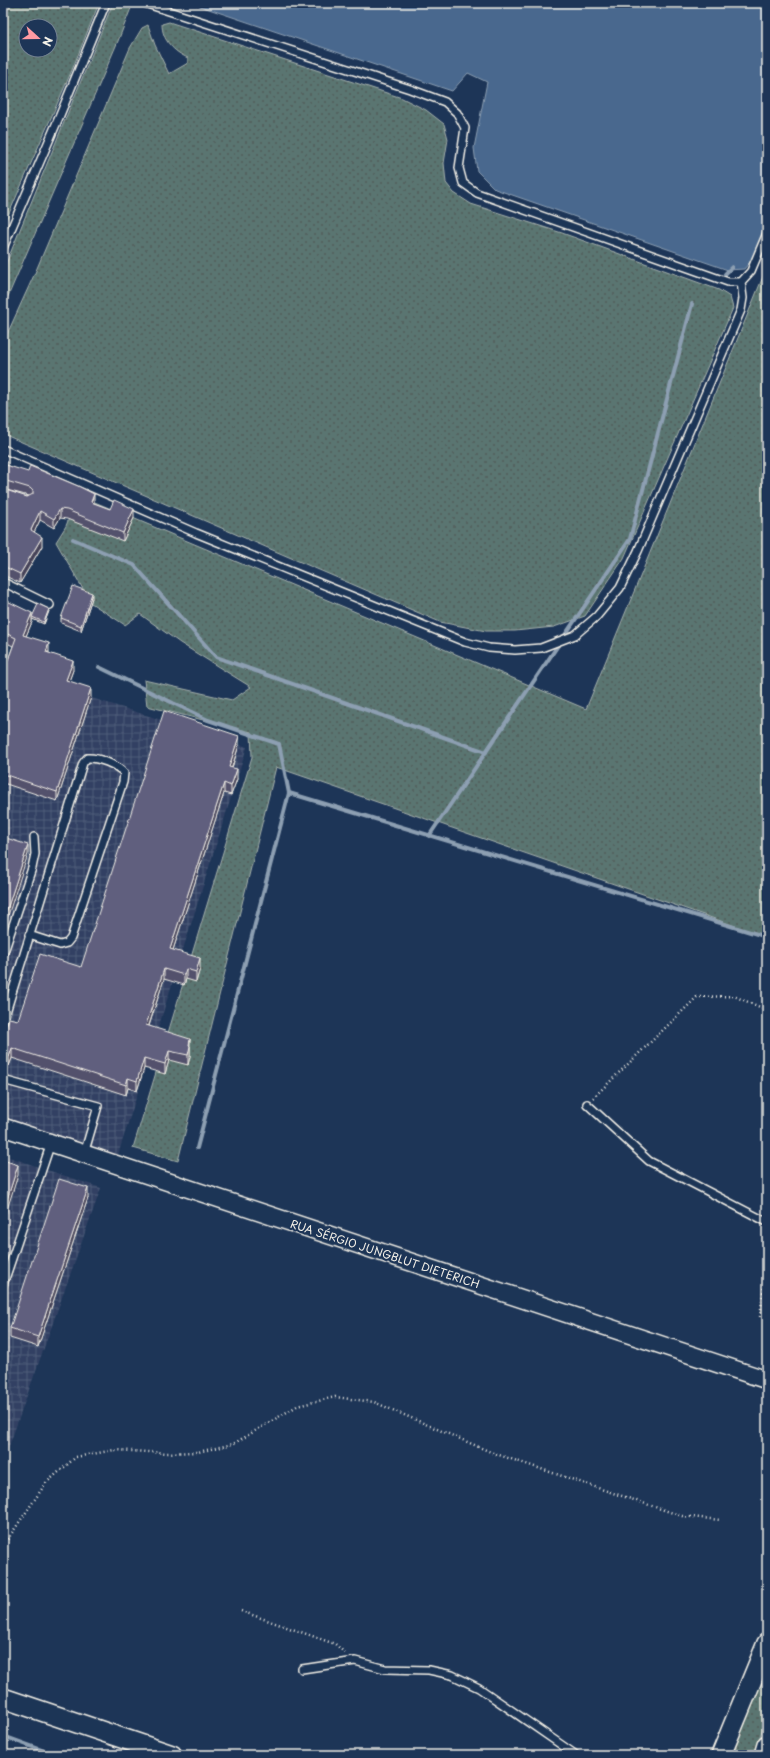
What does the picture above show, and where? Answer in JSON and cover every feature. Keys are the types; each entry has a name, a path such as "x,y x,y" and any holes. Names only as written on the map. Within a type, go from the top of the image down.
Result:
{"main road":[{"path":"721,1755 767,1643"},
{"path":"3,1698 172,1755"},
{"path":"764,1755 767,1745"}],"street":[{"name":"RUA SÉRGIO JUNGBLUT DIETERICH","path":"3,1127 767,1380"}],"lane":[{"path":"3,248 106,3"},
{"path":"144,3 410,89 445,102 457,113 464,128 459,168 463,183 477,193 728,282 741,282 751,271 767,232"},
{"path":"3,449 196,533 465,642 489,648 515,650 541,648 575,635 597,616 620,588 638,551 741,310 743,298 741,282"},
{"path":"3,582 50,605"},
{"path":"3,1022 29,935 83,762 87,758 93,758 120,769 124,773 123,782 71,938 67,943 60,945 29,935"},
{"path":"3,955 32,868 35,854 34,837"},
{"path":"3,1080 98,1106 84,1154"},
{"path":"587,1104 648,1161 767,1222"},
{"path":"3,1285 51,1143"},
{"path":"302,1669 355,1661 384,1669 428,1670 452,1675 479,1688 576,1755"}],"path":[{"path":"587,1104 697,997 734,996 767,1010"},
{"path":"760,1317 767,1260"},
{"path":"3,1546 46,1483 76,1457 114,1450 167,1454 198,1452 233,1444 297,1406 335,1397 374,1402 493,1453 682,1516 720,1520"},
{"path":"241,1611 335,1644 355,1661"}],"shaded area":[{"path":"191,3 767,3 767,225 754,257 744,269 728,270 495,189 477,171 474,148 487,82 468,73 452,91"},
{"path":"3,670 247,747 117,1158 3,1119"},
{"path":"3,1155 101,1188 3,1463"}],"green space":[{"path":"3,3 99,3 72,70 3,227"},
{"path":"113,3 133,3 3,308 3,271"},
{"path":"169,22 402,98 426,110 444,124 448,139 444,163 446,183 454,193 471,204 562,233 719,290 730,297 733,308 624,558 585,616 554,627 515,631 486,631 440,622 3,434 3,343 35,273 130,48 142,28 148,25 155,45 169,74 188,63 188,58 174,49 164,35 162,24"},
{"path":"767,267 767,937 276,767 178,1161 133,1148 252,757 251,732 147,706 144,680 232,700 251,687 180,643 140,614 125,625 91,603 56,542 66,526 78,495 586,709"},
{"path":"767,1662 767,1715 754,1755 730,1755"}],"building":[{"path":"3,461 7,462 6,465 28,472 30,466 78,486 94,494 91,502 110,509 114,500 134,509 123,533 67,510 60,509 54,519 40,511 31,530 42,537 20,574 3,566 3,489 27,497 33,494 33,491 30,488 3,480"},
{"path":"73,586 92,593 81,626 61,618"},
{"path":"3,599 32,613 23,635 49,643 46,652 73,661 66,680 91,688 57,792 3,774 3,671 16,638 3,632"},
{"path":"38,604 49,609 44,622 32,617"},
{"path":"164,711 239,736 229,767 237,769 231,786 224,783 170,949 200,958 196,972 186,969 184,975 164,969 146,1025 190,1039 188,1055 169,1051 165,1064 144,1058 137,1081 128,1078 126,1085 12,1048 9,1057 3,1055 3,1038 9,1018 18,1020 40,954 81,967"},
{"path":"3,837 28,845 3,922"},
{"path":"3,1160 18,1165 3,1212"},
{"path":"59,1179 88,1188 38,1337 10,1328"}],"waterway":[{"path":"725,274 732,267"},
{"path":"429,836 630,539 692,304"},
{"path":"73,539 134,565 216,657 486,752"},
{"path":"99,667 208,720 279,744 289,793"},
{"path":"197,1148 289,793 767,937"},
{"path":"3,1736 55,1755"}]}
